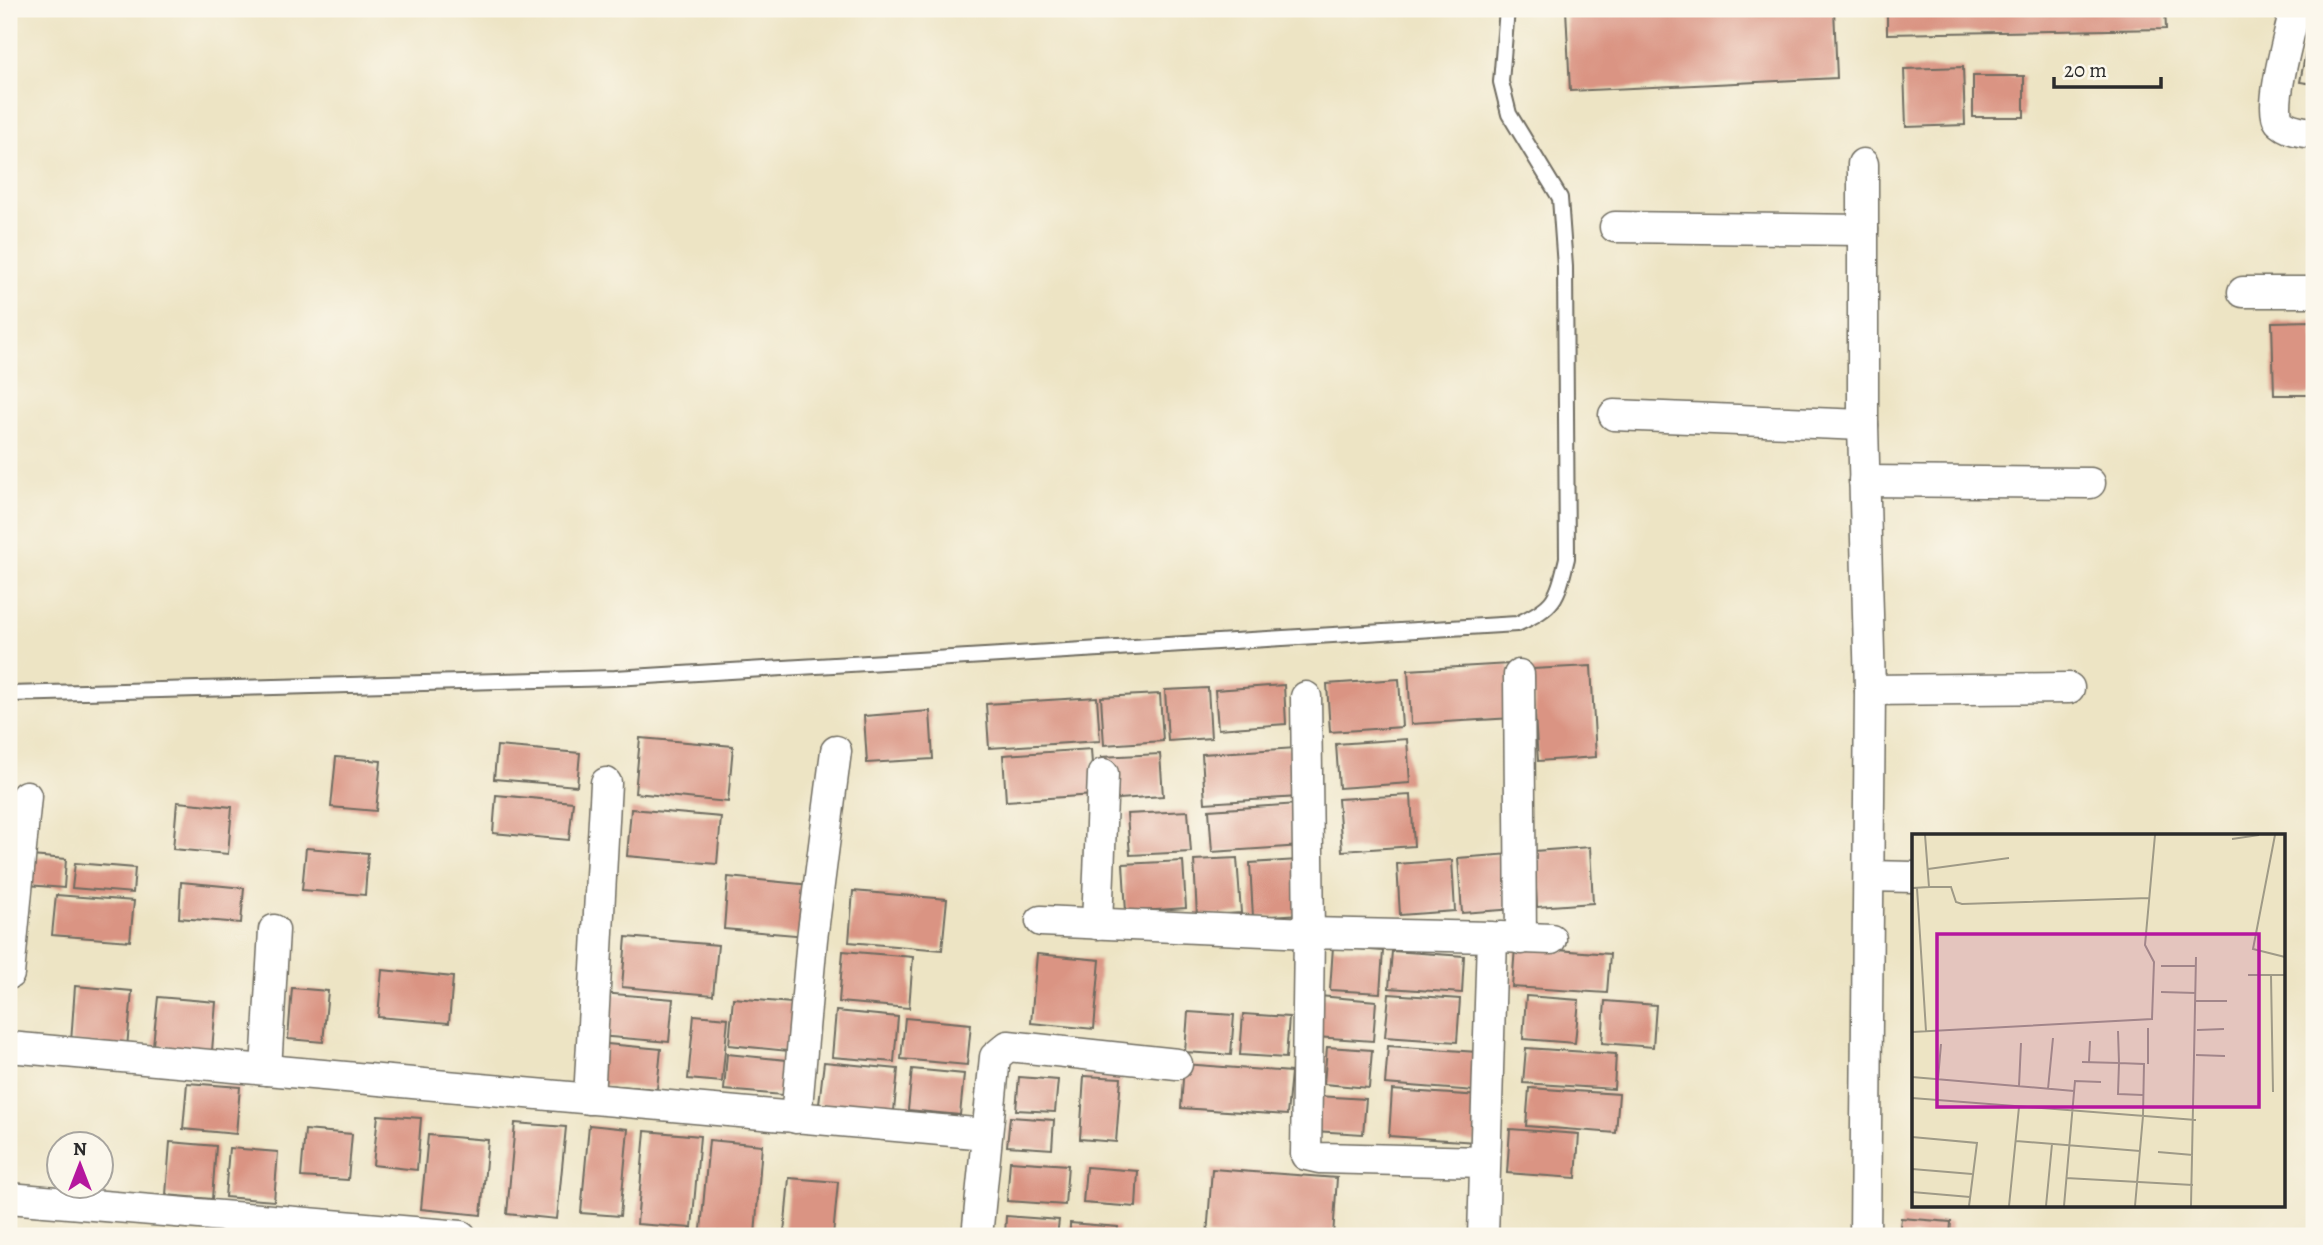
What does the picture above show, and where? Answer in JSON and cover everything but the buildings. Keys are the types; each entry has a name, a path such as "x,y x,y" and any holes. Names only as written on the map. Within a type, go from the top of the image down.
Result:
{"street":[{"path":"2295,9 2274,107 2282,124 2296,131 2314,133"},
{"path":"1863,164 1863,425 1870,690 1865,1236"},
{"path":"1615,227 1863,230"},
{"path":"2243,292 2314,292"},
{"path":"1614,415 1863,425"},
{"path":"1864,481 2090,484"},
{"path":"1483,1236 1484,1162 1507,938 1519,675"},
{"path":"1870,690 2069,688"},
{"path":"1306,696 1309,933 1306,1155 1319,1158 1484,1162"},
{"path":"796,1118 812,939 836,751"},
{"path":"1097,924 1102,774"},
{"path":"589,1099 606,783"},
{"path":"9,974 26,796"},
{"path":"1869,876 1912,877"},
{"path":"1041,921 1309,933 1551,939"},
{"path":"266,1070 274,930"},
{"path":"977,1236 995,1056 1008,1046 1177,1064"},
{"path":"9,1047 986,1135"},
{"path":"9,1198 461,1236"}],"lane":[{"path":"9,694 615,678 1517,624 1546,611 1559,590 1567,558 1565,267 1560,198 1509,114 1501,82 1507,9"}]}
